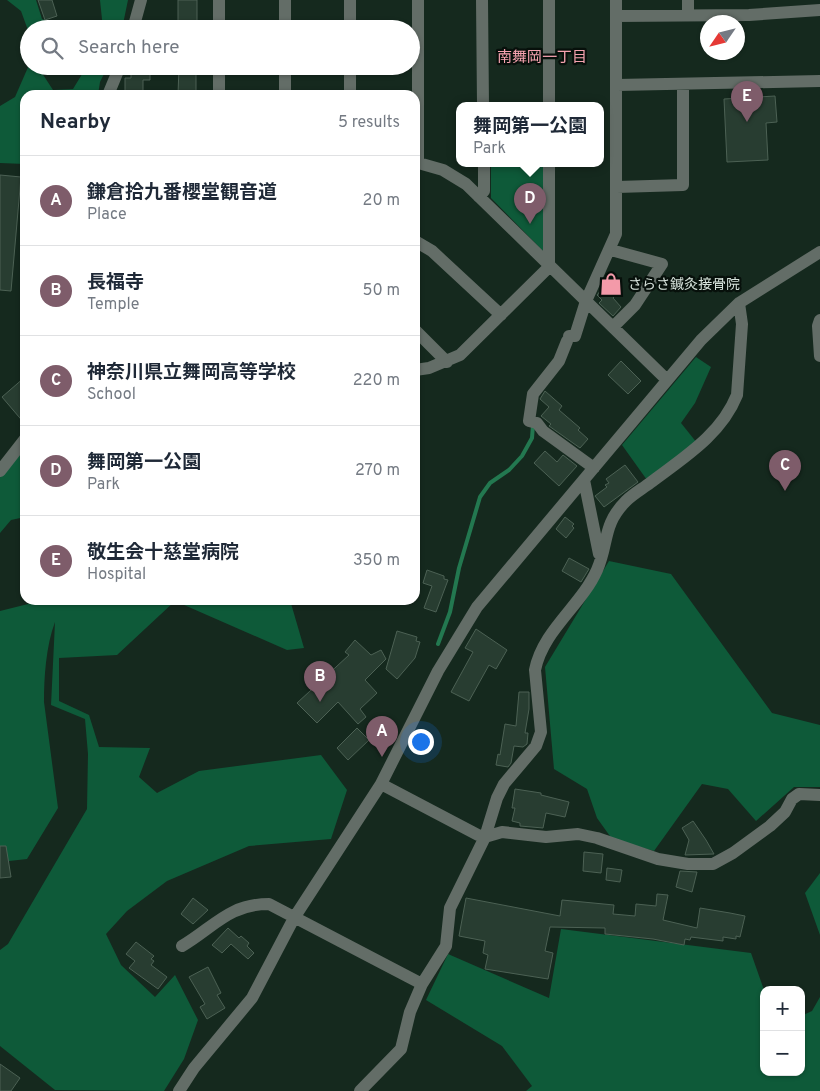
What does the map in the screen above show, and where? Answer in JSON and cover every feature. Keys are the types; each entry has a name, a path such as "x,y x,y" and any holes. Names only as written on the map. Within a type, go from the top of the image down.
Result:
{"street":[{"path":"135,20 141,0"},
{"path":"219,0 219,20"},
{"path":"285,0 285,20"},
{"path":"350,0 350,20"},
{"path":"418,0 418,20"},
{"path":"482,0 484,102"},
{"path":"549,0 549,102"},
{"path":"594,468 543,431 537,423 529,421 533,394 559,361 571,338 586,301 611,250 616,234 616,0"},
{"path":"688,0 688,15"},
{"path":"616,16 749,15 820,10"},
{"path":"110,90 116,75"},
{"path":"219,75 219,90"},
{"path":"285,75 285,90"},
{"path":"350,75 350,90"},
{"path":"417,75 417,90"},
{"path":"617,85 820,81"},
{"path":"617,187 683,185 683,84"},
{"path":"420,163 443,170 466,184 666,379"},
{"path":"479,197 484,191 484,167"},
{"path":"420,369 448,362 460,355 549,267 549,167"},
{"path":"420,243 432,251 500,315"},
{"path":"611,250 662,264 635,305 613,326"},
{"path":"179,1091 194,1068 252,998 294,918 381,784 438,671 477,606 594,468 666,379 701,340 739,303 820,252"},
{"path":"360,1091 401,1049 410,1012 422,984 446,946 450,908 485,837 504,784 536,746 541,732 537,662 549,637 577,604 597,569 609,522 626,501 697,448 722,421 733,405 737,395 742,324 739,303"},
{"path":"820,320 818,326 820,356"},
{"path":"420,335 448,362"},
{"path":"0,471 20,445"},
{"path":"584,480 600,559"},
{"path":"381,784 485,837 502,832 546,837 578,834 598,838 658,859 688,864 713,864 733,853 770,826 785,812 792,798 799,794 820,795"},
{"path":"182,946 227,914 246,906 269,904 422,984"}],"green space":[{"path":"7,0 36,0 42,19 44,20 24,20 21,11"},
{"path":"100,0 128,0 124,20 102,20"},
{"path":"25,75 43,75 53,90 20,90 20,164 0,163 0,106 15,97"},
{"path":"82,75 104,75 99,90 53,90 73,89"},
{"path":"491,167 543,167 543,251 491,198"},
{"path":"696,357 711,367 695,403 681,423 697,443 647,480 622,445"},
{"path":"20,449 20,518 11,520 0,533 0,475"},
{"path":"609,561 671,574 772,713 820,725 820,787 794,787 756,821 728,789 702,784 654,851 612,839 597,818 587,789 554,769 545,667"},
{"path":"24,605 171,605 117,655 59,658 59,701 89,715 99,747 150,748 139,777 157,793 199,771 321,755 347,790 331,839 249,846 167,881 127,911 106,934 121,965 155,997 175,975 198,1020 184,1059 164,1091 55,1090 0,1046 0,950 8,944 87,809 88,754 85,719 51,705 55,622 49,641 46,662 44,702 58,808 27,859 0,862 0,611"},
{"path":"184,605 291,605 304,648 287,650"},
{"path":"820,873 820,935 805,893"},
{"path":"561,929 751,953 763,986 760,986 760,1076 805,1076 805,1014 812,1011 820,997 820,1091 526,1091 532,1086 502,1046 426,1000 448,954 549,998"}],"building":[{"path":"38,0 52,0 57,16 45,20"},
{"path":"178,0 197,0 197,20 178,20"},
{"path":"131,75 150,75 150,80 143,80 143,90 125,90 125,78 131,78"},
{"path":"179,75 196,75 196,90 178,90"},
{"path":"775,96 777,122 766,123 768,160 727,162 724,99"},
{"path":"0,175 20,177 20,188 11,291 0,290"},
{"path":"611,278 622,289 613,298 621,307 613,316 599,303 602,300 597,295"},
{"path":"621,361 641,381 628,394 608,375"},
{"path":"20,381 20,418 2,397"},
{"path":"545,391 562,406 559,410 580,428 578,430 588,439 580,448 549,426 551,424 541,416 549,407 540,399"},
{"path":"545,451 557,462 563,455 577,466 559,486 534,463"},
{"path":"625,465 638,482 604,507 595,496 607,487 605,485 609,483 606,479"},
{"path":"565,517 574,524 572,526 574,528 566,538 556,529"},
{"path":"569,558 589,569 581,582 562,571"},
{"path":"427,570 444,576 444,579 448,580 436,612 424,608 432,586 423,583"},
{"path":"476,629 507,650 496,669 489,665 469,701 451,692 473,652 465,648"},
{"path":"397,631 417,637 416,641 420,642 415,658 397,679 386,669"},
{"path":"355,640 371,655 381,650 386,659 365,680 377,693 360,709 366,717 358,724 338,702 317,723 297,703 349,655 345,652"},
{"path":"519,692 529,692 529,709 525,733 528,733 527,744 523,747 514,746 511,763 508,767 496,765 498,754 500,755 505,724 516,726"},
{"path":"357,728 369,740 348,760 337,748"},
{"path":"515,789 541,793 541,795 569,802 565,817 546,813 543,828 520,826 520,823 512,821 515,808 512,808"},
{"path":"693,821 714,854 685,855 689,840 682,828"},
{"path":"0,846 6,846 11,877 0,878"},
{"path":"584,852 603,854 601,873 583,871"},
{"path":"607,868 622,870 620,882 606,880"},
{"path":"680,871 697,872 692,892 676,887"},
{"path":"657,894 668,895 663,920 697,928 700,908 745,916 740,937 736,936 736,939 723,937 723,941 691,937 690,940 685,939 684,945 653,939 605,934 605,928 550,927 545,951 553,953 548,979 485,969 488,955 483,953 485,941 459,936 466,898 560,916 562,900 614,905 613,914 635,916 636,904 656,906"},
{"path":"193,898 208,910 193,924 181,914"},
{"path":"228,928 239,938 241,936 249,943 247,946 254,953 248,959 231,944 222,953 212,945"},
{"path":"136,942 154,956 151,959 154,961 151,965 167,977 158,989 129,968 135,961 126,954"},
{"path":"208,967 221,993 217,995 225,1008 207,1019 200,1007 205,1004 189,977"},
{"path":"0,1064 20,1078 11,1091 0,1091"}],"waterway":[{"path":"438,644 450,612 459,568 480,497 490,483 509,470 522,456 532,438 533,425"}],"place":[{"name":"敬生会十慈堂病院","path":"747,122"},
{"name":"舞岡第一公園","path":"530,224"},
{"name":"さらさ鍼灸接骨院","path":"611,284"},
{"name":"神奈川県立舞岡高等学校","path":"785,491"},
{"name":"長福寺","path":"320,702"},
{"name":"鎌倉拾九番櫻堂観音道","path":"382,757"}],"district":[{"name":"南舞岡一丁目","path":"542,57"}]}
